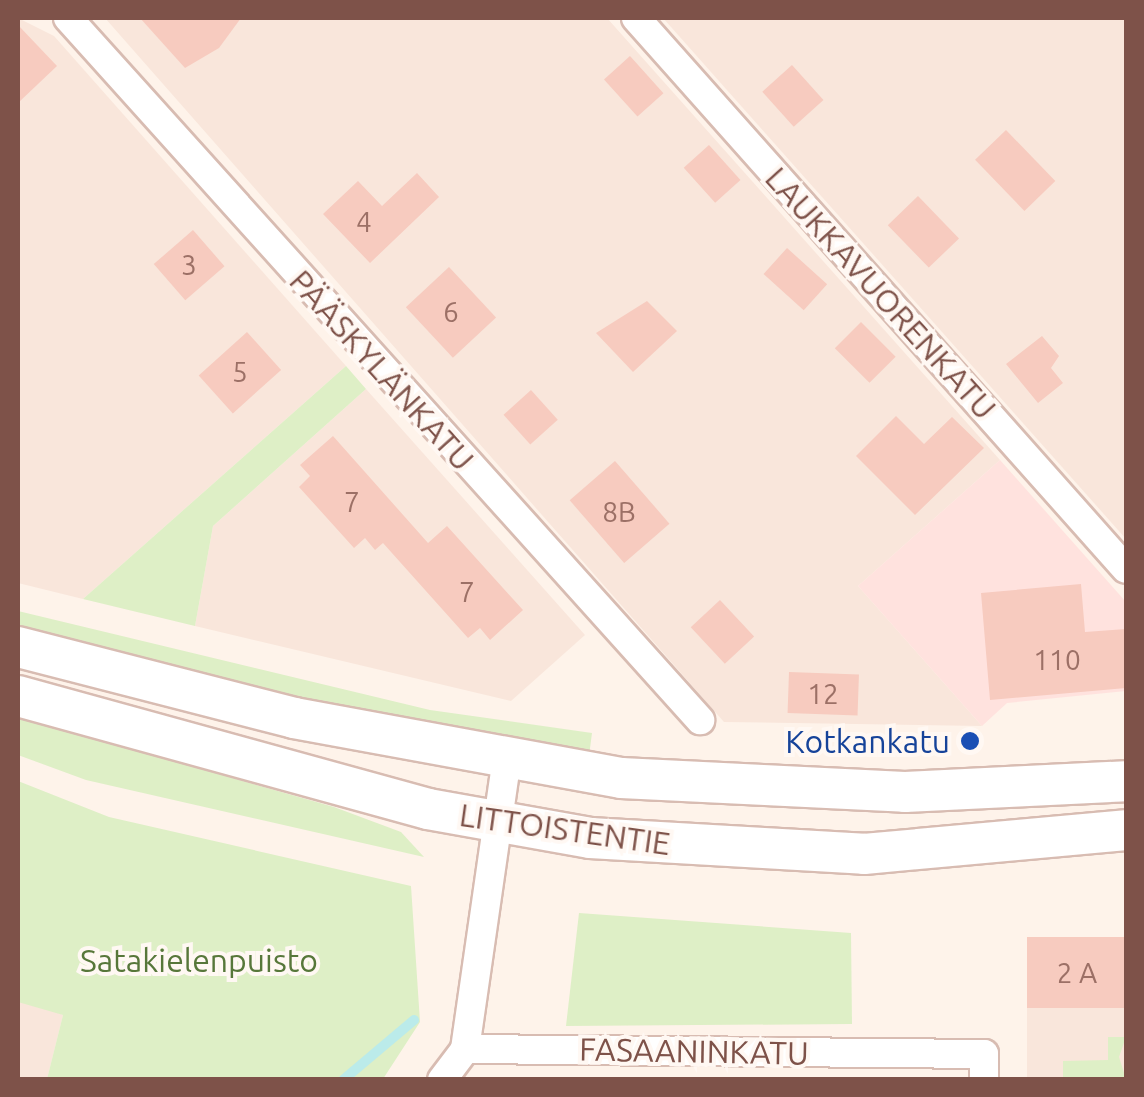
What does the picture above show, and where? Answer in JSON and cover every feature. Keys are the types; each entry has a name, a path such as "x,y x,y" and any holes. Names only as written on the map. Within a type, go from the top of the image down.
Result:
{"main road":[{"name":"LITTOISTENTIE","path":"18,646 506,763 770,790 1126,782"},
{"name":"LITTOISTENTIE","path":"18,696 496,824 864,854 1126,830"}],"street":[{"name":"PÄÄSKYLÄNKATU","path":"68,18 700,720"},
{"name":"LAUKKAVUORENKATU","path":"636,18 1126,569"},
{"path":"442,1080 465,1049 506,763"},
{"name":"FASAANINKATU","path":"465,1049 984,1067"}],"shaded area":[{"path":"18,18 54,36 346,366 83,599 18,583"},
{"path":"105,18 607,18 1000,460 858,586 982,726 724,722"},
{"path":"663,18 1126,18 1126,539"},
{"path":"366,389 585,635 511,701 195,626 213,526"},
{"path":"1000,460 1126,602 1126,691 1007,703 982,726 858,586"},
{"path":"1027,937 1126,937 1126,1079 1027,1079"},
{"path":"30,1001 63,1015 47,1079 18,1080 18,1002"}],"green space":[{"path":"346,366 366,389 213,526 195,626 83,599"},
{"path":"18,611 430,710 592,733 589,756 421,730 18,628"},
{"path":"18,717 334,807 401,832 424,857 86,780 18,755"},
{"name":"Satakielenpuisto","path":"18,781 109,817 411,886 420,1022 383,1079 47,1079 63,1015 18,1002"},
{"path":"579,913 851,933 852,1024 566,1026"},
{"path":"1108,1037 1126,1037 1119,1057 1126,1079 1063,1079 1063,1061 1108,1060"}],"building":[{"path":"140,18 241,18 219,48 185,68"},
{"path":"18,25 57,66 18,103"},
{"path":"630,56 663,93 637,117 604,79"},
{"path":"792,65 823,100 794,127 762,92"},
{"path":"1006,130 1055,181 1024,211 975,160"},
{"path":"709,145 740,180 715,203 684,168"},
{"path":"417,173 439,197 370,263 323,214 358,181 382,206"},
{"path":"918,196 959,238 929,268 888,225"},
{"path":"193,230 224,266 185,300 154,264"},
{"path":"787,248 827,284 804,310 764,274"},
{"path":"449,267 496,317 453,358 406,307"},
{"path":"647,301 677,331 633,372 596,333"},
{"path":"861,322 896,357 869,383 835,348"},
{"path":"247,332 281,370 233,413 199,375"},
{"path":"1042,336 1059,356 1051,368 1063,383 1038,403 1006,364"},
{"path":"531,390 558,420 530,444 504,415"},
{"path":"896,416 924,444 952,417 984,448 915,515 856,456"},
{"path":"333,436 428,543 447,526 523,610 490,640 480,628 468,638 383,543 375,550 365,538 354,548 299,487 310,476 300,465"},
{"path":"615,461 669,524 624,563 570,500"},
{"path":"1081,584 1085,632 1126,629 1126,688 990,700 981,593"},
{"path":"720,600 754,637 725,664 691,627"},
{"path":"789,672 859,674 858,715 788,713"},
{"path":"1027,937 1126,937 1126,1008 1027,1008"}],"waterway":[{"path":"343,1080 414,1020"}],"place":[{"name":"Kotkankatu","path":"970,741"}]}
